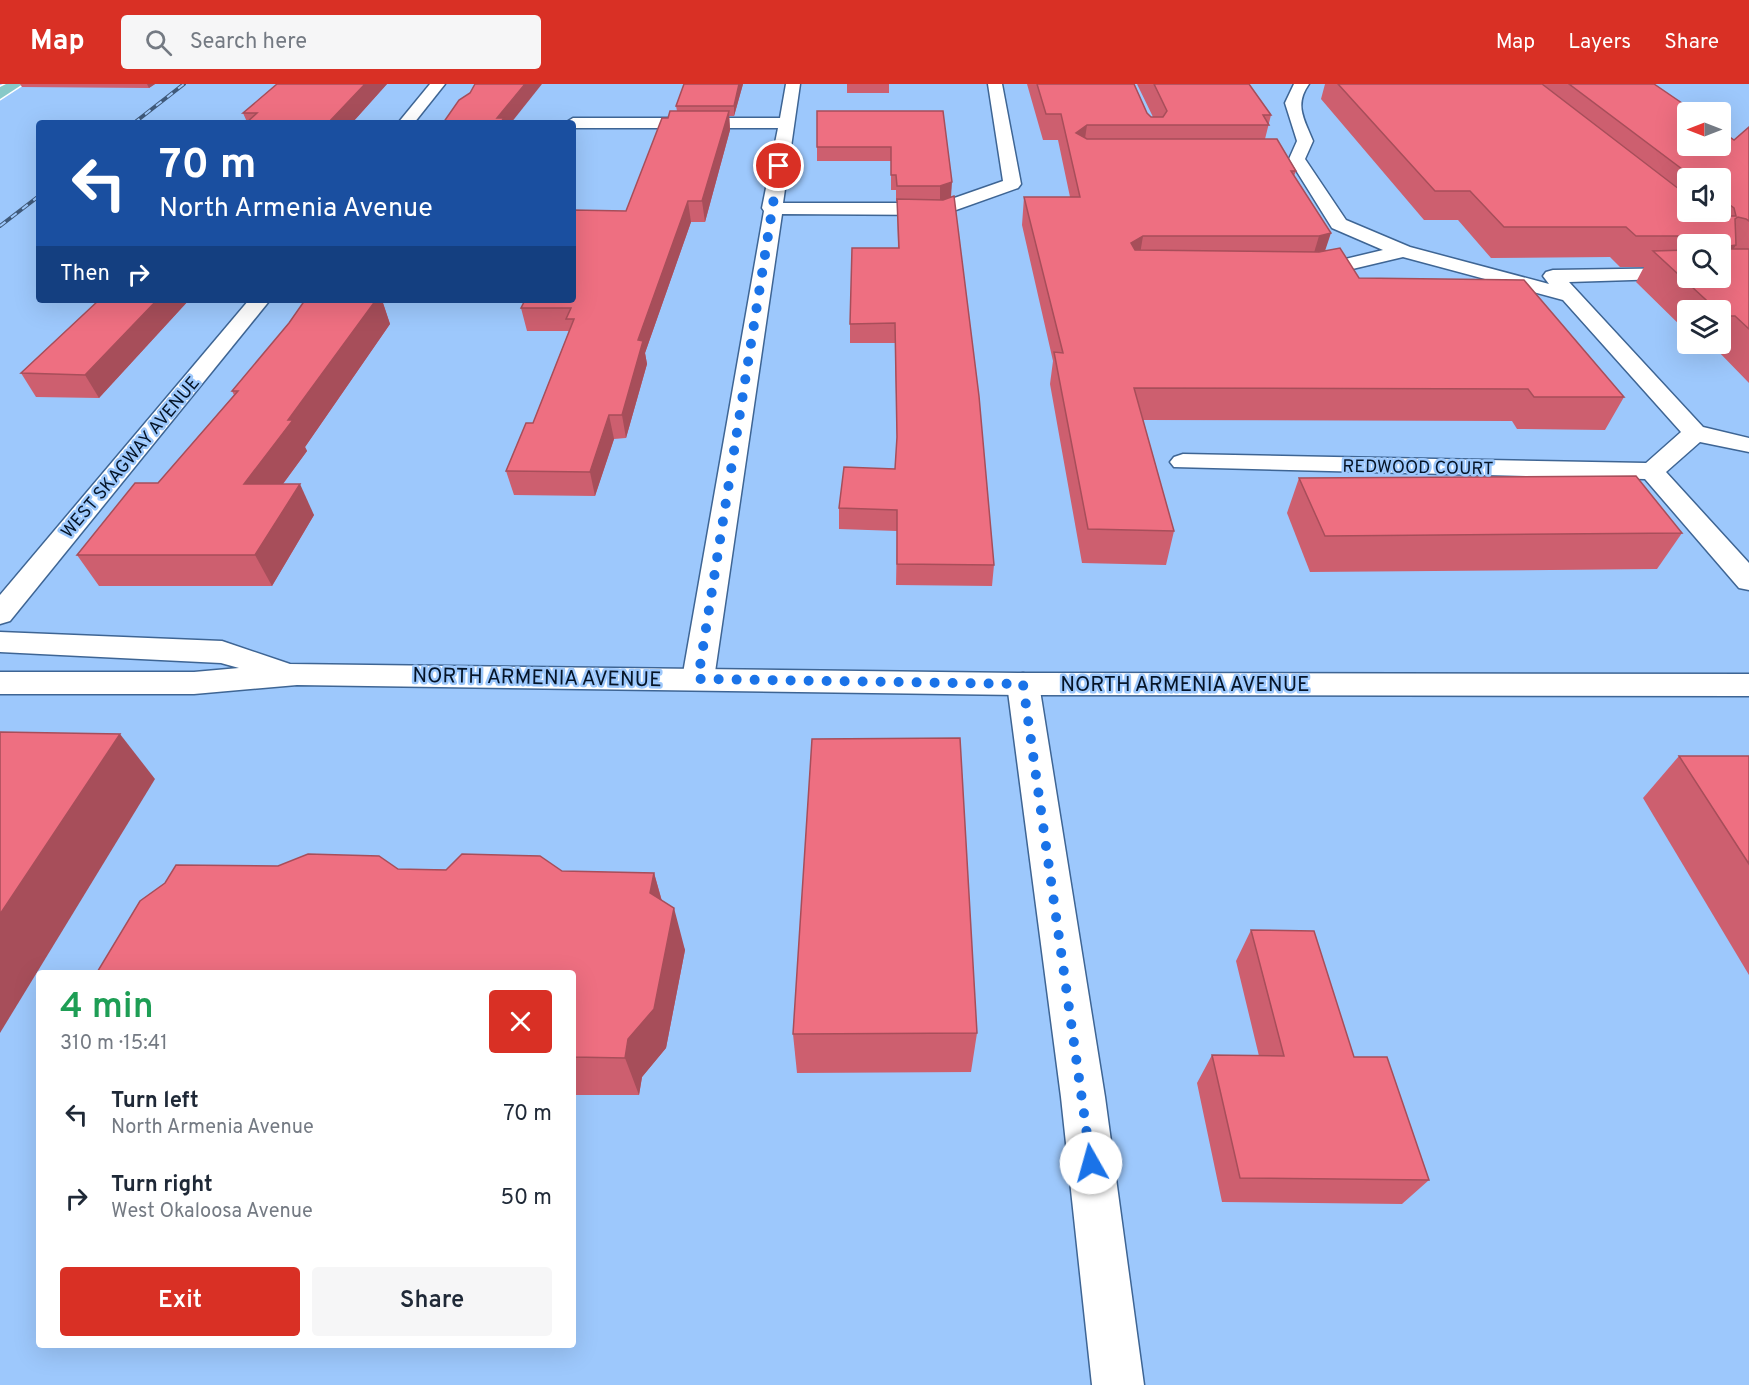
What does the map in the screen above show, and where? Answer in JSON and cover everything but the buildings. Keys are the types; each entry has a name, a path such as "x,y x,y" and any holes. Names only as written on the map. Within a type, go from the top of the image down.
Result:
{"main road":[{"path":"0,94 16,84"}],"street":[{"path":"408,120 438,84"},
{"path":"698,679 771,208 793,84"},
{"path":"771,208 942,209 1012,184 995,84"},
{"path":"1304,89 1291,101 1305,141 1291,159 1339,224 1403,251 1570,296"},
{"path":"576,123 787,123"},
{"path":"1287,274 1310,274 1403,251"},
{"path":"1677,274 1553,276 1695,433 1749,446"},
{"name":"WEST SKAGWAY AVENUE","path":"0,614 258,303"},
{"path":"1695,433 1652,471 1749,581"},
{"name":"REDWOOD COURT","path":"1183,462 1652,471"},
{"name":"NORTH ARMENIA AVENUE","path":"0,642 222,652 297,674"},
{"name":"NORTH ARMENIA AVENUE","path":"0,683 194,683 297,674 1023,684 1749,685"},
{"path":"1023,684 1083,1097 1118,1385"}],"railway":[{"path":"138,120 184,84"},
{"path":"0,226 36,198"}],"route":[{"path":"779,166 698,679 1023,684 1091,1163"}]}
